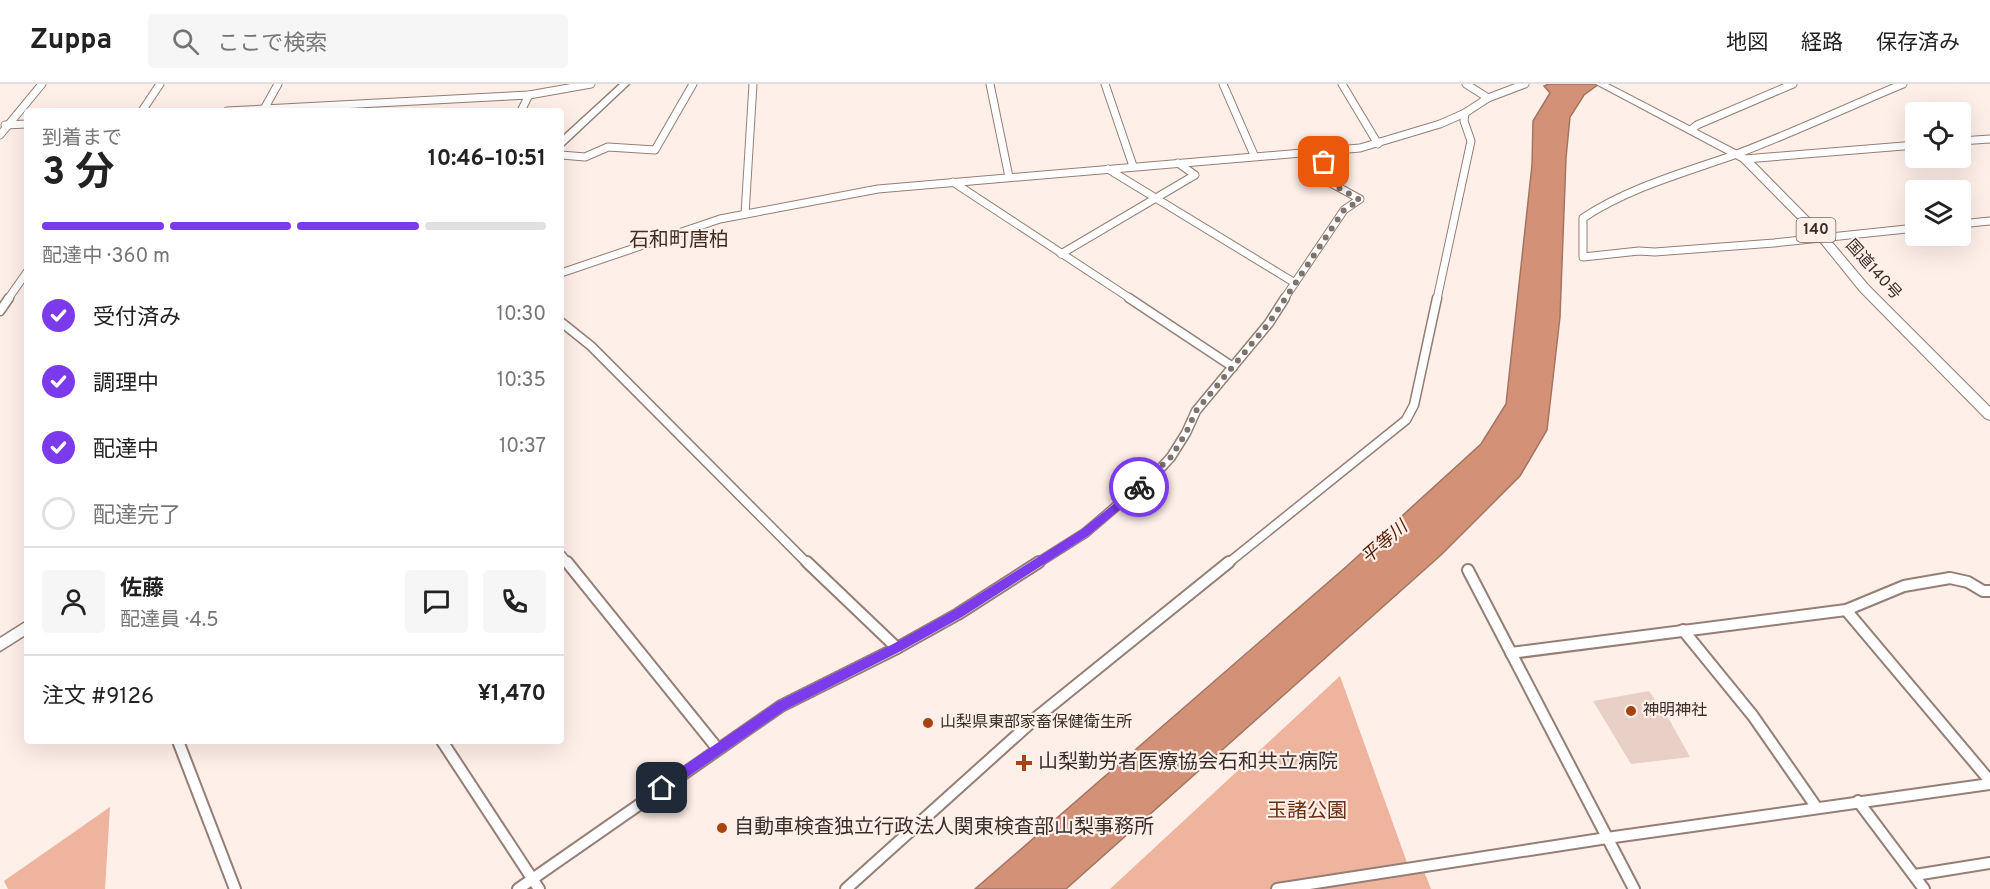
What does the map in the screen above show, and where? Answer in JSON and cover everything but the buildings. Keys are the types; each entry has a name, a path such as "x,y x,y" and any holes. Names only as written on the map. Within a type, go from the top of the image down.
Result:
{"highway":[{"name":"国道140号","path":"1609,86 1741,156 1822,237 1864,288 1990,415"}],"main road":[{"path":"564,140 625,84"},
{"path":"0,645 24,629"}],"street":[{"path":"0,135 42,84"},
{"path":"143,108 160,84"},
{"path":"264,108 278,84"},
{"path":"507,94 510,84"},
{"path":"294,108 529,94 591,84"},
{"path":"564,155 585,157 608,147 655,150 693,84"},
{"path":"745,214 753,84"},
{"path":"990,84 1009,177"},
{"path":"1105,84 1133,166"},
{"path":"1223,84 1254,155"},
{"path":"1342,84 1378,144"},
{"path":"1466,84 1488,98"},
{"path":"564,272 621,255 701,224 878,189 1254,155 1360,148 1378,144 1465,113 1488,98 1525,84"},
{"path":"1691,130 1697,125 1793,84"},
{"path":"1903,84 1741,156 1672,176 1601,206 1583,218 1583,257 1639,251 1655,252 1774,243 1905,229"},
{"path":"522,108 529,94"},
{"path":"846,889 1037,717 1406,420 1414,405 1471,141 1464,121 1465,113"},
{"path":"0,125 24,123"},
{"path":"1971,140 1990,139"},
{"path":"1741,156 1905,146"},
{"path":"518,889 536,884 717,748 781,706 897,648 958,614 1085,533 1160,469 1171,457 1186,433 1196,411 1269,323 1344,210 1360,200 1327,181 1340,172 1308,151"},
{"path":"1060,254 1195,175 1178,163"},
{"path":"1108,169 1294,283"},
{"path":"953,182 1233,367"},
{"path":"1971,223 1990,221"},
{"path":"0,311 24,276"},
{"path":"0,297 10,296"},
{"path":"564,324 591,346 803,559 897,648"},
{"path":"564,559 717,748"},
{"path":"1468,570 1634,889"},
{"path":"1511,652 1846,610 1904,586 1950,578 1968,582 1983,591 1990,591"},
{"path":"1846,610 1990,783"},
{"path":"1683,630 1750,710 1791,766 1817,808"},
{"path":"179,744 236,889"},
{"path":"444,744 536,884"},
{"path":"1277,889 1607,838 1990,783"},
{"path":"1858,801 1916,875 1924,889"},
{"path":"1916,875 1990,863"}],"green space":[{"name":"玉諸公園","path":"1340,676 1409,868 1422,866 1431,889 1110,889"},
{"path":"110,807 105,889 8,889 4,881"}],"water":[{"name":"平等川","path":"1549,84 1599,84 1584,95 1570,117 1566,158 1560,317 1547,430 1520,476 1441,555 1066,889 975,889 1347,566 1481,444 1506,404 1532,165 1533,121 1550,93 1544,86"}],"way so far":[{"path":"1139,487 1171,457 1196,411 1269,323 1344,210 1360,200 1327,181 1340,172 1324,162"}],"place":[{"name":"神明神社","path":"1631,711"},
{"name":"山梨県東部家畜保健衛生所","path":"928,723"},
{"name":"山梨勤労者医療協会石和共立病院","path":"1024,763"},
{"name":"自動車検査独立行政法人関東検査部山梨事務所","path":"722,828"}],"district":[{"name":"石和町唐柏","path":"679,241"}],"route":[{"path":"662,788 781,706 897,648 958,614 1085,533 1139,487"}]}
